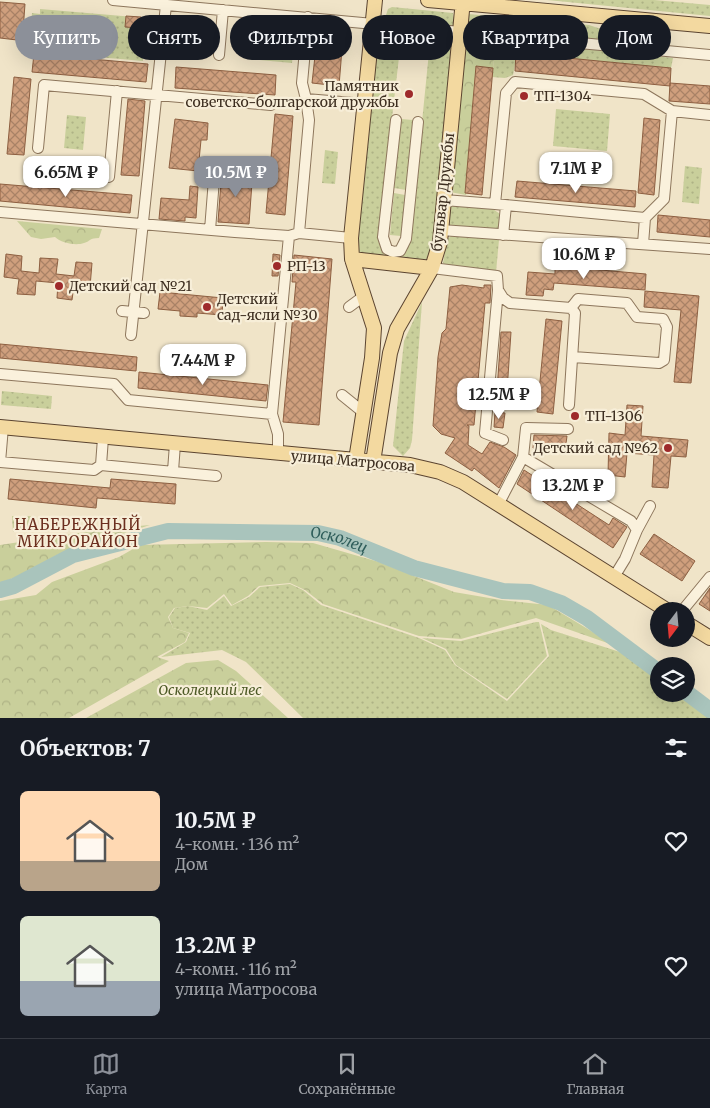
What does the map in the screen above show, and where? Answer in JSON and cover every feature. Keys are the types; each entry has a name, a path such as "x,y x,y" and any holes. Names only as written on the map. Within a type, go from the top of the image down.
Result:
{"main road":[{"path":"374,15 375,0"},
{"path":"428,0 710,26"},
{"name":"бульвар Дружбы","path":"373,462 390,353 397,329 432,268 440,242 462,2"},
{"path":"356,460 372,358 374,328 352,259 350,238 370,60"},
{"path":"352,259 432,268"},
{"name":"улица Матросова","path":"2,427 103,438 410,465 440,472 451,475 499,503 654,602"},
{"path":"695,629 710,638"}],"street":[{"path":"113,0 284,15"},
{"path":"132,335 139,312 141,224 166,5"},
{"path":"220,37 223,10"},
{"path":"453,31 710,56"},
{"path":"278,454 278,434 272,414 308,120 302,83 304,60"},
{"path":"494,204 506,93 515,82 644,94 672,111 710,115"},
{"path":"38,148 44,86 272,105"},
{"path":"109,177 117,91"},
{"path":"306,99 365,104"},
{"path":"643,244 645,218 664,199 672,111"},
{"path":"396,120 383,237 387,249 393,252 400,251 406,239 418,122"},
{"path":"210,230 214,179 219,174"},
{"path":"444,200 645,218"},
{"path":"503,235 506,206"},
{"path":"0,212 210,230 350,238"},
{"path":"441,230 710,249"},
{"path":"432,268 497,276 498,290 485,433 503,440"},
{"path":"498,290 510,302 571,308 575,313 576,322 568,405"},
{"path":"349,307 364,296"},
{"path":"571,308 578,299 627,302 637,317 663,320 668,327 664,360 659,363 573,357"},
{"path":"122,311 139,312"},
{"path":"0,374 114,384 128,400 272,414"},
{"path":"342,395 363,412"},
{"path":"2,427 0,462 94,470 101,466 216,476"},
{"path":"499,503 523,457 526,428 568,429"},
{"path":"101,466 103,438"},
{"path":"173,471 175,444"},
{"path":"523,457 631,521 638,530"},
{"path":"614,577 625,559 650,506"},
{"path":"689,602 710,577"}],"green space":[{"path":"547,0 654,0 710,5 710,16"},
{"path":"392,7 453,13 455,23 453,24 453,15 386,15 388,9"},
{"path":"40,9 111,15 32,15 32,13 40,14"},
{"path":"118,16 128,16 128,60 118,59"},
{"path":"588,25 598,28 598,40 588,39"},
{"path":"462,49 463,60 494,60 493,68 476,67 466,195 450,192"},
{"path":"588,49 598,50 598,60 671,60 671,58 673,58 671,68 588,60"},
{"path":"260,60 292,60 292,63"},
{"path":"376,60 399,60 378,238 383,253 393,256 403,255 410,242 428,60 451,60 434,244 427,264 359,256 357,237"},
{"path":"494,60 516,60 513,75 505,78 492,77"},
{"path":"556,109 610,114 607,151 553,146"},
{"path":"67,115 86,117 83,150 64,148"},
{"path":"401,119 413,120 406,190 394,188"},
{"path":"325,150 338,152 335,184 322,183"},
{"path":"685,166 702,168 699,204 682,202"},
{"path":"394,193 405,195 401,236 390,235"},
{"path":"452,205 493,209 500,214 499,229 495,231 449,225 449,210"},
{"path":"17,221 102,229 99,238 93,238 81,244 73,244 61,241 55,237 41,239 31,237"},
{"path":"454,234 491,237 499,240 496,272 447,266 443,263 447,239"},
{"path":"422,302 412,440 410,448 403,456 393,446 404,341"},
{"path":"175,348 239,353 237,369 174,364"},
{"path":"2,391 52,396 51,409 1,405"},
{"path":"12,516 32,516 32,532 13,532"},
{"path":"150,525 57,555 24,574 0,583 0,545 105,529"},
{"path":"266,542 313,543 379,562 454,592 548,605 616,646 536,618 461,639 419,636 323,604 305,590 290,583 259,586 248,596 232,605 224,594 207,608 188,606 174,608 168,617 173,628 189,633 185,642 157,657 169,661 69,718 0,718 0,601 36,595 52,582 119,557 140,545"},
{"path":"290,584 303,590 321,605 419,638 445,650 455,665 507,701 549,656 541,624 551,630 620,652 650,674 650,702 688,702 710,718 303,718 246,662 222,650 161,657 186,642 190,633 173,628 169,617 175,608 188,606 207,610 224,596 231,606 249,597 260,587"},
{"path":"539,622 547,656 507,699 456,665 446,649 422,638 461,641"},
{"name":"Осколецкий лес","path":"218,660 236,671 288,718 86,718 186,663"}],"building":[{"path":"0,2 25,4 24,15 15,15 15,40 0,38"},
{"path":"126,16 128,16 128,27 125,27"},
{"path":"33,60 102,60 148,64 146,82 32,72"},
{"path":"315,60 341,60 339,86 312,83"},
{"path":"516,60 588,60 671,68 670,86 515,71"},
{"path":"476,66 493,68 482,195 465,193"},
{"path":"176,67 276,75 275,95 175,88"},
{"path":"14,77 31,79 24,155 7,154"},
{"path":"670,83 710,86 710,104 669,101"},
{"path":"128,99 145,101 139,176 121,175"},
{"path":"275,114 293,116 285,215 266,213"},
{"path":"644,118 660,120 654,195 638,193"},
{"path":"175,119 208,123 207,140 201,140 198,171 169,168"},
{"path":"233,168 253,169 249,224 218,222 221,182 232,181"},
{"path":"517,181 636,191 635,207 515,197"},
{"path":"0,184 132,195 130,213 0,201"},
{"path":"190,186 198,187 196,218 185,217 185,221 159,219 161,198 189,200"},
{"path":"658,215 710,220 710,237 657,232"},
{"path":"6,254 22,256 21,271 39,273 40,258 58,259 56,274 74,276 76,262 92,263 90,287 74,285 72,300 57,298 58,283 36,281 35,295 17,294 19,279 4,277"},
{"name":"РП-13","path":"273,254 280,255 278,276 272,276"},
{"path":"294,255 332,259 319,425 283,422 296,282 292,282"},
{"path":"555,266 646,274 645,290 554,283 553,290 544,289 543,296 526,295 528,272 555,274"},
{"path":"462,285 484,288 484,285 491,285 490,303 485,303 474,425 467,425 469,426 468,445 482,454 490,442 504,447 516,455 499,488 474,468 472,471 445,453 455,438 441,434 433,426 438,357 442,333 446,329 450,287"},
{"path":"645,291 699,296 691,383 674,382 681,310 644,307"},
{"path":"160,292 223,298 222,315 197,313 197,317 180,316 180,311 158,309"},
{"path":"546,319 562,321 553,414 537,412"},
{"path":"501,332 511,332 507,391 497,391"},
{"path":"0,344 137,357 136,371 0,358"},
{"path":"139,372 268,385 266,401 138,388"},
{"path":"627,405 643,406 641,436 688,440 686,457 671,456 668,488 652,487 654,455 627,453 625,477 608,475 609,433 625,435"},
{"path":"495,412 505,413 503,428 494,427"},
{"path":"534,435 567,436 565,451 533,448"},
{"path":"524,470 609,525 613,518 627,527 613,548 517,484"},
{"path":"10,479 110,488 111,479 176,484 175,504 97,498 96,508 8,499"},
{"path":"654,534 695,561 682,581 640,554"},
{"path":"710,588 710,611 699,604"}],"waterway":[{"name":"Осколец","path":"0,590 14,586 73,555 168,531 318,533 340,538 414,568 503,591 530,592 561,603 587,618 650,665"},
{"name":"Осколец","path":"695,699 710,710"}],"place":[{"name":"Памятник советско-болгарской дружбы","path":"409,94"},
{"name":"ТП-1304","path":"524,96"},
{"name":"РП-13","path":"277,266"},
{"name":"Детский сад №21","path":"59,286"},
{"name":"Детский сад-ясли №30","path":"207,307"},
{"name":"ТП-1306","path":"575,416"},
{"name":"Детский сад №62","path":"668,448"}],"district":[{"name":"НАБЕРЕЖНЫЙ МИКРОРАЙОН","path":"78,534"}]}
